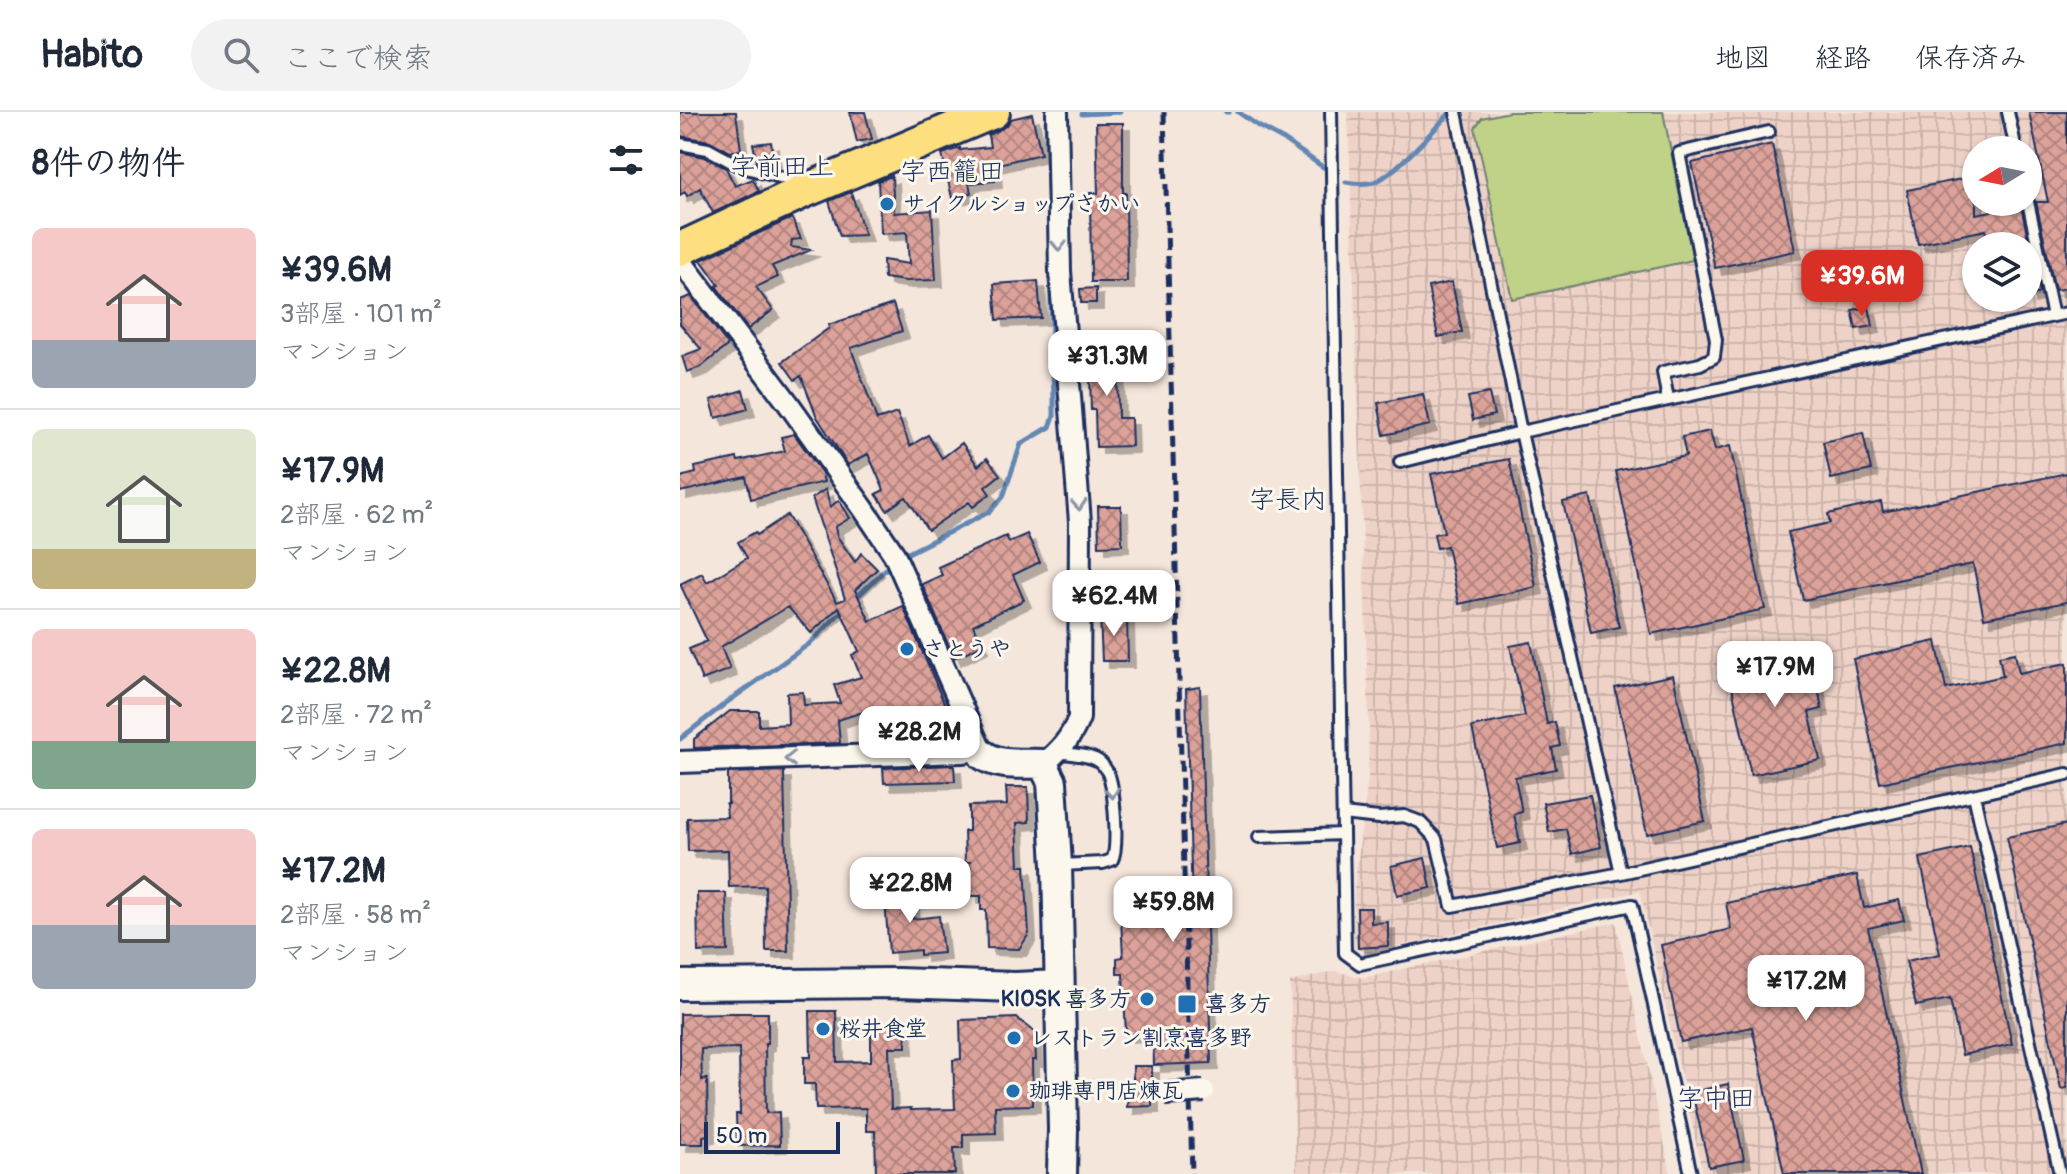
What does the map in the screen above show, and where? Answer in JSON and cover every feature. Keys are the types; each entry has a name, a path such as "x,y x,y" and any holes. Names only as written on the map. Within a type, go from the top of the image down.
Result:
{"main road":[{"path":"680,249 802,192 993,112"}],"street":[{"path":"680,260 788,403 894,554 982,752 1000,763 1051,758 1072,735 1079,718 1080,522 1060,271 1057,112"},
{"path":"680,762 982,752"},
{"path":"1051,758 1057,865 1062,1174"},
{"path":"680,985 1059,985"},
{"path":"1165,1094 1204,1091"}],"lane":[{"path":"1331,112 1345,953 1360,964 1632,905 1691,1174"},
{"path":"1456,112 1521,432 1621,873"},
{"path":"2008,112 2013,136"},
{"path":"1668,400 1663,372 1700,364 1714,357 1716,340 1679,153 1769,132"},
{"path":"680,144 708,149 739,166 791,180 802,192"},
{"path":"2031,216 2053,316"},
{"path":"1400,462 1521,432 2067,313"},
{"path":"1051,758 1099,760 1108,771 1113,808 1115,854 1112,860 1057,865"},
{"path":"1343,814 1379,818 1404,816 1420,822 1436,839 1452,906 1621,873 2067,774"},
{"path":"1974,795 2060,1174"},
{"path":"1259,837 1343,834"}],"shaded area":[{"path":"1348,112 2067,112 2067,1174 1703,1174 1640,891 1369,953 1354,948 1354,889 1368,778 1369,722"},
{"path":"1616,922 1671,1174 1296,1174 1290,982 1335,971 1363,978"}],"green space":[{"path":"1509,112 1663,112 1693,260 1512,299 1475,128 1482,118"}],"building":[{"path":"680,112 736,112 741,150 730,152 710,141 680,136"},
{"path":"850,112 865,112 872,139 857,142"},
{"path":"2029,112 2067,112 2067,288 2055,290 2039,216 2042,216 2042,202 2048,202 2042,174 2042,136 2034,136"},
{"path":"1032,114 1041,154 994,165 995,181 969,183 971,193 952,198 942,154 960,148 990,147 988,135 1008,124 1010,119"},
{"path":"1096,123 1123,123 1127,282 1091,282 1090,193 1098,193"},
{"path":"771,142 775,166 757,162 753,144"},
{"path":"1772,144 1795,251 1715,268 1692,163"},
{"path":"680,152 705,157 726,168 735,186 753,179 759,191 713,213 700,188 687,196 685,192 680,195"},
{"path":"892,176 894,213 932,210 936,280 884,278 883,260 909,264 907,232 881,234 878,181"},
{"path":"1962,179 1962,216 2023,216 2027,232 1962,232 1962,235 1918,244 1907,190"},
{"path":"851,192 865,235 840,236 829,201"},
{"path":"792,218 801,239 792,240 791,247 811,250 772,266 778,277 756,287 773,310 748,329 701,260"},
{"path":"1038,281 1041,318 997,320 994,284"},
{"path":"1452,282 1462,332 1438,337 1428,287"},
{"path":"1096,288 1096,303 1081,303 1080,289"},
{"path":"691,296 728,345 701,367 687,372 682,356 701,349 680,324 680,300"},
{"path":"893,304 902,331 851,348 877,420 897,413 910,446 928,435 942,458 962,443 978,466 987,458 1000,475 985,487 990,494 973,507 969,502 928,530 906,497 887,510 876,494 884,490 868,454 848,465 817,417 801,376 795,380 782,362 829,328 828,325"},
{"path":"1869,307 1873,326 1856,329 1852,310"},
{"path":"1089,345 1117,345 1118,418 1131,418 1132,446 1096,447 1095,410 1091,410"},
{"path":"743,390 748,409 716,418 711,400"},
{"path":"1489,393 1494,415 1473,420 1468,397"},
{"path":"1423,394 1430,425 1384,435 1378,403"},
{"path":"1710,431 1715,450 1730,446 1765,609 1651,634 1616,471 1686,456 1682,437"},
{"path":"1863,433 1871,470 1831,479 1823,442"},
{"path":"794,434 822,473 824,482 751,499 746,477 680,492 680,477 696,473 695,467 785,451 781,437"},
{"path":"1509,459 1536,587 1459,604 1447,546 1437,548 1434,534 1444,532 1431,474"},
{"path":"2067,473 2067,602 1984,618 1973,564 1803,600 1788,532 1830,523 1828,514 1881,502 1883,512"},
{"path":"826,489 830,507 839,500 850,518 835,527 837,536 855,562 861,553 877,569 855,590 870,621 903,606 947,710 952,739 875,742 866,711 838,720 840,743 694,748 694,739 730,711 759,711 759,726 788,724 787,693 803,692 804,705 840,703 834,685 861,677 852,655 859,651 839,607 811,633 788,607 721,647 730,669 702,680 689,649 707,641 680,584 702,573 707,582 747,558 738,542 755,532 757,535 787,515 837,602 845,599 812,498"},
{"path":"1590,496 1619,627 1591,633 1563,502"},
{"path":"1098,506 1121,506 1122,545 1099,546"},
{"path":"1027,534 1040,562 1013,575 1024,600 973,625 982,645 954,658 922,584 942,575 938,567 1006,536 1009,542"},
{"path":"1100,616 1127,616 1128,661 1102,661"},
{"path":"1936,641 1946,689 2003,676 1999,656 2015,653 2019,673 2067,663 2067,743 1880,783 1853,659"},
{"path":"1531,642 1547,724 1555,722 1560,746 1552,748 1556,769 1515,777 1522,812 1514,814 1520,843 1497,848 1472,727 1525,716 1510,646"},
{"path":"1795,645 1802,680 1816,677 1822,709 1809,712 1820,760 1751,775 1726,660"},
{"path":"1673,675 1705,821 1647,834 1615,688"},
{"path":"1200,687 1211,1063 1154,1065 1153,1033 1126,1035 1123,974 1117,974 1117,958 1123,957 1120,900 1144,898 1145,908 1192,906 1186,689"},
{"path":"954,765 955,781 884,783 883,768"},
{"path":"784,771 788,951 766,951 765,886 729,887 728,850 688,851 687,818 727,817 728,773"},
{"path":"1006,787 1028,787 1029,822 1017,823 1019,866 1025,866 1029,934 1019,949 987,948 986,910 981,910 981,896 971,896 970,862 965,862 964,831 969,831 969,806 1007,805"},
{"path":"1590,795 1601,847 1572,854 1566,829 1549,832 1543,803"},
{"path":"2067,824 2067,1088 2061,1089 2007,837"},
{"path":"1970,847 2012,1044 1962,1055 1950,999 1916,1006 1906,961 1940,954 1920,858"},
{"path":"1425,858 1431,888 1397,895 1391,866"},
{"path":"1857,875 1864,908 1899,900 1904,920 1868,928 1921,1174 1784,1174 1752,1027 1681,1042 1661,945 1731,929 1726,903"},
{"path":"911,885 913,919 939,916 943,953 920,955 920,950 889,953 884,887"},
{"path":"697,893 726,893 728,951 698,952"},
{"path":"1357,908 1371,908 1371,923 1388,922 1388,946 1358,948"},
{"path":"810,1011 836,1011 837,1062 871,1061 871,1026 905,1025 906,1047 889,1047 891,1109 911,1110 955,1109 953,1060 961,1059 960,1020 1017,1018 1035,1032 1033,1105 995,1106 996,1133 963,1134 963,1148 954,1148 955,1174 876,1174 875,1131 866,1131 866,1108 816,1109 815,1084 804,1084 804,1057 811,1057"},
{"path":"768,1013 766,1113 779,1112 780,1145 737,1146 739,1048 701,1049 702,1080 707,1079 708,1135 703,1136 703,1144 680,1144 680,1014"},
{"path":"1133,1066 1152,1066 1152,1106 1127,1107 1127,1091 1133,1090"},
{"path":"1728,1084 1744,1160 1709,1167 1692,1092"}],"waterway":[{"path":"1082,114 1120,112"},
{"path":"1238,112 1323,167"},
{"path":"1346,182 1369,183 1385,176 1405,160 1451,112"},
{"path":"1050,119 1046,121 1050,248"},
{"path":"908,553 989,512 1003,497 1021,444 1050,427 1054,416 1050,270"},
{"path":"855,599 888,567"},
{"path":"680,739 809,644 845,608"}],"railway":[{"path":"1164,112 1192,1174"}],"place":[{"name":"サイクルショップさかい","path":"887,204"},
{"name":"さとうや","path":"907,649"},
{"name":"KIOSK 喜多方","path":"1147,999"},
{"name":"喜多方","path":"1187,1004"},
{"name":"桜井食堂","path":"823,1029"},
{"name":"レストラン割烹喜多野","path":"1014,1038"},
{"name":"珈琲専門店煉瓦","path":"1013,1091"}],"district":[{"name":"字前田上","path":"782,167"},
{"name":"字西籠田","path":"952,172"},
{"name":"字長内","path":"1288,500"},
{"name":"字中田","path":"1716,1099"}]}
